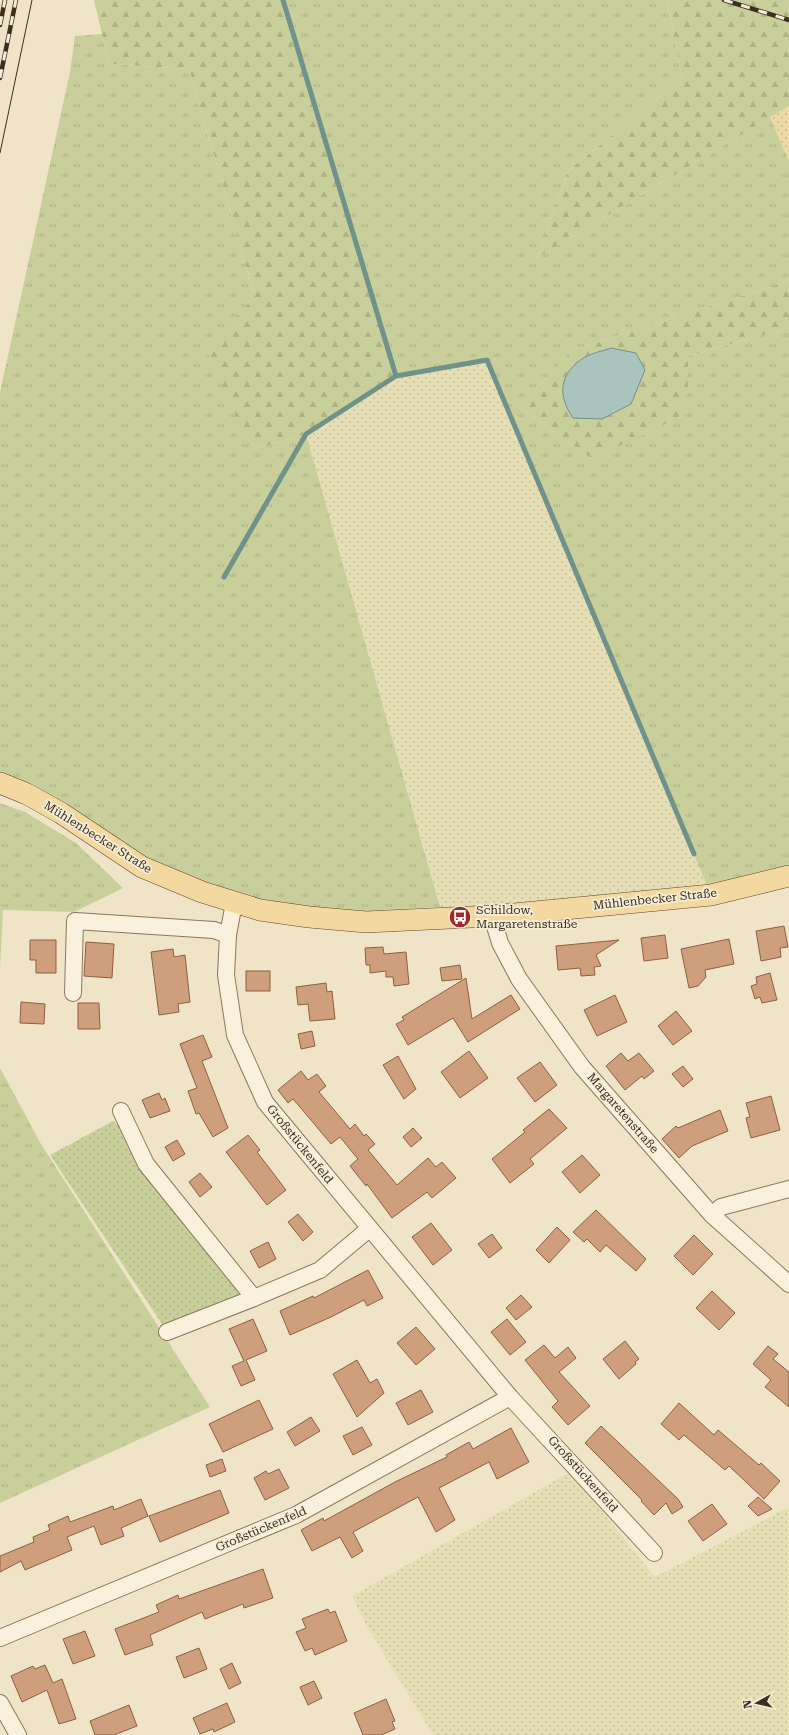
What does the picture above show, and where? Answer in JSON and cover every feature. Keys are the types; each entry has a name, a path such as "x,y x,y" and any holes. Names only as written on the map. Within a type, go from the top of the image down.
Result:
{"main road":[{"name":"Mühlenbecker Straße","path":"0,783 27,794 61,813 142,867 202,892 234,903 267,911 366,922 492,916 711,895 789,876"}],"street":[{"name":"Großstückenfeld","path":"234,903 228,935 226,975 235,1035 265,1102 510,1397 654,1552"},
{"name":"Margaretenstraße","path":"492,916 500,943 519,979 582,1067 712,1215 789,1284"},
{"path":"73,993 75,920 214,930 228,935"},
{"path":"121,1111 146,1164 254,1298"},
{"path":"712,1215 721,1207 789,1190"},
{"path":"167,1332 320,1270 369,1229"},
{"name":"Großstückenfeld","path":"0,1638 296,1515 510,1397"},
{"path":"0,1703 18,1735"}],"shaded area":[{"path":"487,360 711,895 492,916 440,907 306,434 396,376"},
{"path":"570,1472 655,1577 789,1507 789,1735 433,1735 368,1628 352,1596"}],"green space":[{"path":"94,0 282,0 396,376 306,434 251,450 206,349 255,297 189,69 109,64"},
{"path":"282,0 667,0 682,79 569,170 537,258 770,117 789,161 789,281 573,350 519,407 592,459 688,390 688,356 789,328 789,876 711,895 487,360 396,376"},
{"path":"667,0 789,0 789,106 537,258 569,170 682,79"},
{"path":"102,34 109,64 189,69 255,297 251,450 306,434 440,907 366,911 325,918 234,903 148,858 31,783 0,776 0,392 70,72 75,36"},
{"path":"789,281 789,328 688,356 688,390 678,418 592,459 519,407 573,350"},
{"path":"0,803 25,812 76,843 123,888 74,912 3,910 0,969"},
{"path":"0,1068 41,1144 210,1407 0,1503"},
{"path":"113,1121 121,1128 130,1150 144,1171 232,1281 239,1295 164,1327 50,1155"}],"sand":[{"path":"789,106 789,161 770,117"}],"water":[{"path":"611,348 636,353 645,370 631,404 602,419 573,418 564,401 563,385 566,377 576,363 585,357"}],"building":[{"path":"784,926 788,947 780,948 781,957 761,961 756,931"},
{"path":"665,935 668,958 644,961 641,938"},
{"path":"729,939 734,964 705,970 706,977 698,986 689,988 681,949"},
{"path":"30,940 56,940 56,973 36,973 36,960 30,960"},
{"path":"619,940 596,955 601,966 594,967 595,975 581,976 580,968 558,970 556,946"},
{"path":"86,942 114,944 112,978 84,976"},
{"path":"383,947 384,954 406,952 409,984 394,986 393,977 386,977 386,971 370,973 370,965 366,965 365,948"},
{"path":"173,949 174,957 185,955 190,1002 178,1004 179,1012 159,1015 151,952"},
{"path":"460,965 462,979 442,981 440,968"},
{"path":"246,971 270,971 270,991 246,991"},
{"path":"770,973 777,1000 762,1003 760,997 755,999 751,986 757,984 756,977"},
{"path":"466,978 472,1019 511,995 520,1009 468,1042 453,1018 408,1045 396,1024 404,1020 402,1017"},
{"path":"326,983 327,992 332,991 335,1019 310,1021 308,1004 298,1005 296,987"},
{"path":"615,995 627,1022 597,1036 584,1010"},
{"path":"21,1002 45,1004 44,1024 20,1023"},
{"path":"78,1003 99,1003 100,1029 78,1029"},
{"path":"676,1011 692,1031 673,1045 658,1026"},
{"path":"312,1031 315,1046 301,1049 298,1034"},
{"path":"203,1035 212,1057 202,1061 228,1128 213,1137 199,1113 196,1114 188,1091 197,1088 180,1044"},
{"path":"469,1051 488,1078 460,1098 441,1072"},
{"path":"621,1053 628,1061 639,1053 654,1071 644,1079 642,1076 625,1090 606,1066"},
{"path":"398,1056 416,1089 404,1099 383,1065"},
{"path":"540,1062 557,1085 535,1102 517,1078"},
{"path":"683,1066 693,1079 683,1087 672,1074"},
{"path":"301,1071 308,1080 317,1074 326,1086 319,1092 350,1129 355,1124 364,1136 366,1134 375,1144 368,1150 397,1185 428,1158 436,1167 442,1162 456,1178 432,1198 427,1192 392,1218 367,1184 366,1186 350,1166 358,1159 340,1137 331,1144 293,1099 288,1103 278,1090"},
{"path":"159,1093 162,1100 165,1098 170,1111 150,1118 142,1100"},
{"path":"771,1096 780,1130 751,1138 746,1118 750,1117 746,1103"},
{"path":"549,1109 567,1128 530,1159 534,1164 510,1183 492,1159 525,1132 523,1130"},
{"path":"720,1110 728,1131 692,1146 679,1158 662,1139 676,1126 678,1128"},
{"path":"413,1128 422,1138 411,1147 403,1137"},
{"path":"248,1135 260,1150 257,1152 286,1190 267,1205 226,1152"},
{"path":"177,1140 185,1154 173,1161 165,1147"},
{"path":"582,1155 600,1175 580,1193 562,1172"},
{"path":"200,1173 212,1187 200,1197 189,1182"},
{"path":"596,1210 646,1259 636,1271 606,1245 600,1252 587,1239 584,1242 573,1232"},
{"path":"298,1214 313,1232 303,1241 288,1222"},
{"path":"431,1223 452,1250 433,1265 412,1237"},
{"path":"557,1227 570,1240 549,1263 536,1250"},
{"path":"492,1234 502,1248 489,1258 478,1244"},
{"path":"694,1235 713,1254 693,1275 674,1256"},
{"path":"268,1242 276,1259 259,1268 250,1251"},
{"path":"368,1270 383,1298 367,1306 364,1300 331,1317 290,1335 280,1311 313,1296 314,1298"},
{"path":"712,1291 735,1313 719,1330 696,1308"},
{"path":"521,1295 532,1307 516,1320 506,1308"},
{"path":"253,1319 267,1351 246,1360 255,1380 241,1386 232,1366 244,1361 229,1329"},
{"path":"507,1319 526,1342 510,1355 491,1332"},
{"path":"416,1327 435,1349 416,1365 397,1343"},
{"path":"625,1341 639,1359 635,1362 636,1364 619,1379 603,1359"},
{"path":"544,1345 555,1358 568,1347 576,1358 559,1372 590,1406 568,1425 552,1407 558,1401 525,1360"},
{"path":"768,1346 778,1354 773,1359 789,1372 789,1407 765,1387 771,1380 753,1364"},
{"path":"357,1360 370,1383 377,1379 384,1393 357,1417 333,1374"},
{"path":"421,1390 433,1412 408,1425 396,1403"},
{"path":"259,1400 273,1429 223,1452 209,1424"},
{"path":"679,1403 714,1435 718,1430 759,1465 761,1463 780,1481 764,1499 729,1466 725,1470 684,1435 679,1440 661,1424"},
{"path":"311,1417 320,1431 295,1446 287,1432"},
{"path":"601,1426 678,1499 683,1507 672,1514 666,1503 654,1515 641,1501 642,1500 585,1443"},
{"path":"362,1427 372,1445 353,1455 343,1436"},
{"path":"511,1428 529,1462 497,1479 489,1462 439,1488 455,1520 436,1532 418,1497 353,1532 363,1551 352,1558 340,1537 312,1551 301,1530 323,1518 324,1521 395,1482 447,1457 446,1455 469,1442 473,1449"},
{"path":"222,1459 226,1471 210,1477 206,1465"},
{"path":"279,1469 289,1488 265,1500 254,1478 266,1471 268,1474"},
{"path":"220,1490 229,1513 160,1542 149,1516"},
{"path":"758,1497 772,1509 758,1516 748,1506"},
{"path":"141,1499 148,1516 121,1528 124,1536 101,1545 94,1526 67,1537 72,1550 25,1570 21,1561 0,1572 0,1556 34,1542 33,1537 50,1530 48,1525 68,1516 70,1522 113,1506 114,1510"},
{"path":"712,1504 727,1524 703,1541 688,1521"},
{"path":"263,1569 273,1598 244,1608 243,1604 205,1619 202,1612 150,1635 153,1645 125,1655 115,1629 159,1612 156,1605 178,1595 179,1599"},
{"path":"328,1609 330,1613 335,1611 347,1641 315,1655 312,1648 305,1651 296,1632 306,1628 302,1619"},
{"path":"85,1631 95,1656 73,1664 63,1639"},
{"path":"199,1648 207,1669 184,1678 176,1657"},
{"path":"232,1663 241,1683 229,1689 220,1669"},
{"path":"45,1665 53,1683 62,1679 76,1719 59,1724 47,1690 22,1702 11,1676 33,1666 35,1669"},
{"path":"314,1681 322,1698 308,1705 300,1687"},
{"path":"386,1699 395,1721 392,1722 395,1729 381,1735 363,1735 354,1713"},
{"path":"227,1703 235,1722 214,1732 213,1729 200,1734 193,1718"},
{"path":"129,1705 137,1726 114,1735 95,1735 90,1721"}],"waterway":[{"path":"283,0 396,376 487,360 694,854"},
{"path":"224,577 306,434 396,376"}],"tram line":[{"path":"0,153 32,0"}],"railway":[{"path":"0,25 5,0"},
{"path":"0,78 16,0"},
{"path":"724,0 789,20"}],"place":[{"name":"Schildow, Margaretenstraße","path":"460,917"}]}
